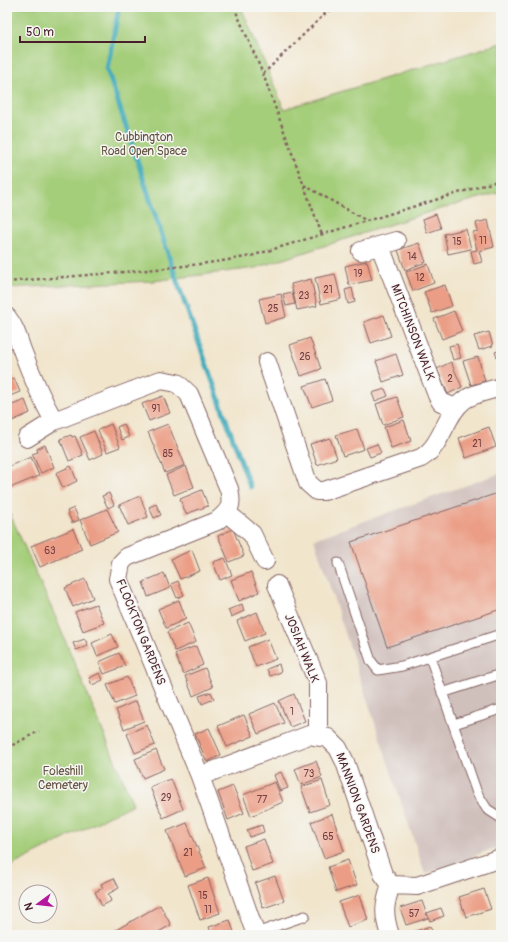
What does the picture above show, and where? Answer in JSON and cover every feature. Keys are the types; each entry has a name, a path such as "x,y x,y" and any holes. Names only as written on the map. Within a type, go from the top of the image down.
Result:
{"street":[{"name":"MITCHINSON WALK","path":"361,251 388,244 437,395 441,402 456,408"},
{"path":"7,317 16,328 22,349 35,382 54,421"},
{"path":"267,362 308,483 317,491 324,491 421,458 428,454 456,408 463,400 501,387"},
{"path":"27,438 54,421 161,380 177,383 189,394 229,489 232,501 227,513 252,534 265,561"},
{"name":"FLOCKTON GARDENS","path":"227,513 217,521 127,557 121,563 118,570 118,579 200,776 256,934"},
{"name":"JOSIAH WALK","path":"277,585 318,683 318,736"},
{"path":"200,776 309,735 318,736"},
{"name":"MANNION GARDENS","path":"318,736 328,738 338,748 345,762 383,874 391,885"},
{"path":"390,935 385,921 384,904 391,885 417,886 501,858"}],"lane":[{"path":"338,563 371,661 378,670 402,666 501,634"},
{"path":"430,657 477,793 487,809 501,818"},
{"path":"442,692 501,674"},
{"path":"454,724 501,709"},
{"path":"256,934 305,916"}],"path":[{"path":"234,7 263,74 322,234"},
{"path":"263,74 332,7"},
{"path":"7,282 95,276 185,266 251,256 501,180"},
{"path":"304,185 368,221"},
{"path":"7,539 11,549 7,554"},
{"path":"7,748 39,731"}],"shaded area":[{"path":"501,473 501,846 425,874 314,539"}],"green space":[{"name":"Cubbington Road Open Space","path":"7,7 241,7 284,109 501,43 501,192 423,214 256,268 153,281 7,288"},
{"name":"Foleshill Cemetery","path":"7,507 55,616 133,804 7,868"}],"building":[{"path":"436,214 441,228 427,233 423,219"},
{"path":"488,220 494,247 479,251 482,262 474,264 471,251 477,250 473,232 478,231 476,223"},
{"path":"466,229 471,249 448,254 444,234"},
{"path":"419,243 426,262 405,270 398,250"},
{"path":"367,261 372,280 349,285 345,266"},
{"path":"428,264 434,283 413,291 406,272"},
{"path":"335,274 341,299 321,304 315,278"},
{"path":"311,279 317,306 297,310 291,284"},
{"path":"445,285 452,306 432,313 424,292"},
{"path":"352,288 355,302 348,304 345,290"},
{"path":"292,292 295,304 286,306 283,294"},
{"path":"281,294 286,317 265,323 259,299"},
{"path":"454,311 462,331 442,339 434,319"},
{"path":"384,315 391,336 371,343 364,322"},
{"path":"489,332 493,346 479,350 474,336"},
{"path":"310,338 321,369 301,376 290,345"},
{"path":"457,344 461,358 453,360 449,346"},
{"path":"501,350 501,368 495,352"},
{"path":"396,354 403,375 383,382 376,361"},
{"path":"478,357 485,381 471,385 463,361"},
{"path":"451,362 462,387 448,394 437,369"},
{"path":"14,378 20,392 7,397 7,381"},
{"path":"325,379 332,400 312,407 304,386"},
{"path":"385,389 388,396 375,401 372,393"},
{"path":"163,396 170,413 149,421 142,404"},
{"path":"397,397 404,417 383,425 376,404"},
{"path":"25,400 30,413 12,421 7,407"},
{"path":"404,420 411,441 391,448 384,427"},
{"path":"111,424 120,447 107,452 98,430"},
{"path":"124,424 129,437 122,440 117,427"},
{"path":"168,424 185,465 165,473 148,432"},
{"path":"489,427 496,447 466,458 459,438"},
{"path":"357,429 364,449 343,456 336,435"},
{"path":"94,431 103,454 90,460 80,437"},
{"path":"71,435 72,437 75,436 83,455 69,461 60,439"},
{"path":"330,438 337,458 317,465 310,444"},
{"path":"377,444 381,453 370,457 366,448"},
{"path":"45,445 54,467 41,473 32,454 38,452 37,449"},
{"path":"31,457 39,476 12,487 7,477 7,467"},
{"path":"71,466 77,481 63,488 56,473"},
{"path":"186,466 194,487 174,495 166,475"},
{"path":"202,490 208,506 186,514 180,499"},
{"path":"501,492 501,609 387,647 351,542"},
{"path":"109,493 114,505 108,508 102,496"},
{"path":"140,496 148,517 128,525 119,505"},
{"path":"156,504 161,515 154,518 149,507"},
{"path":"74,508 79,520 72,523 67,511"},
{"path":"107,509 118,532 90,544 80,520"},
{"path":"73,529 82,549 40,567 31,546"},
{"path":"233,529 244,556 229,562 218,536"},
{"path":"192,550 200,571 180,579 171,559"},
{"path":"225,558 232,575 220,580 213,562"},
{"path":"251,572 259,592 239,601 231,580"},
{"path":"164,573 170,588 148,597 143,582"},
{"path":"85,579 93,598 73,607 65,588"},
{"path":"178,581 184,595 177,598 171,584"},
{"path":"179,600 186,619 166,628 158,609"},
{"path":"96,604 104,623 83,631 75,612"},
{"path":"242,604 244,611 231,617 228,610"},
{"path":"257,612 265,633 245,641 237,621"},
{"path":"188,623 196,642 175,651 167,632"},
{"path":"112,634 118,647 97,656 92,643"},
{"path":"85,639 88,646 76,650 73,643"},
{"path":"268,639 276,659 256,667 248,647"},
{"path":"196,646 203,665 183,674 175,654"},
{"path":"119,653 125,666 104,674 99,662"},
{"path":"279,664 281,672 270,676 267,669"},
{"path":"205,668 213,687 193,696 185,676"},
{"path":"100,673 103,680 92,685 89,678"},
{"path":"127,677 135,696 115,704 107,685"},
{"path":"211,692 214,699 202,704 199,696"},
{"path":"294,694 305,721 290,727 279,701"},
{"path":"136,701 144,721 124,729 116,710"},
{"path":"275,703 284,723 258,734 249,714"},
{"path":"244,715 253,736 227,747 218,726"},
{"path":"147,725 155,745 135,753 127,734"},
{"path":"209,728 221,755 207,762 195,734"},
{"path":"156,750 164,769 143,778 135,759"},
{"path":"316,761 322,777 301,785 295,769"},
{"path":"281,772 288,788 280,791 274,775"},
{"path":"171,779 183,809 163,818 150,787"},
{"path":"322,780 330,805 310,812 301,787"},
{"path":"275,782 283,802 251,816 243,795"},
{"path":"233,786 244,813 228,820 218,792"},
{"path":"332,814 344,851 324,858 311,822"},
{"path":"187,823 206,868 185,876 167,831"},
{"path":"262,825 264,832 250,837 247,830"},
{"path":"264,839 273,864 252,871 244,846"},
{"path":"348,860 357,885 336,892 328,867"},
{"path":"275,876 284,901 263,908 255,883"},
{"path":"114,878 119,888 108,894 111,901 102,906 95,892 103,888 101,884"},
{"path":"208,878 220,913 200,920 188,885"},
{"path":"501,879 501,893 497,881"},
{"path":"484,889 491,909 466,917 459,897"},
{"path":"360,895 368,920 348,927 339,902"},
{"path":"422,901 428,918 406,925 400,908"},
{"path":"160,905 171,925 153,935 116,935 114,931"},
{"path":"441,908 444,916 430,921 427,913"},
{"path":"230,920 235,935 212,935 209,927"},
{"path":"430,926 434,935 410,935 410,933"}],"waterway":[{"path":"119,7 107,69 178,284 250,487"}]}
